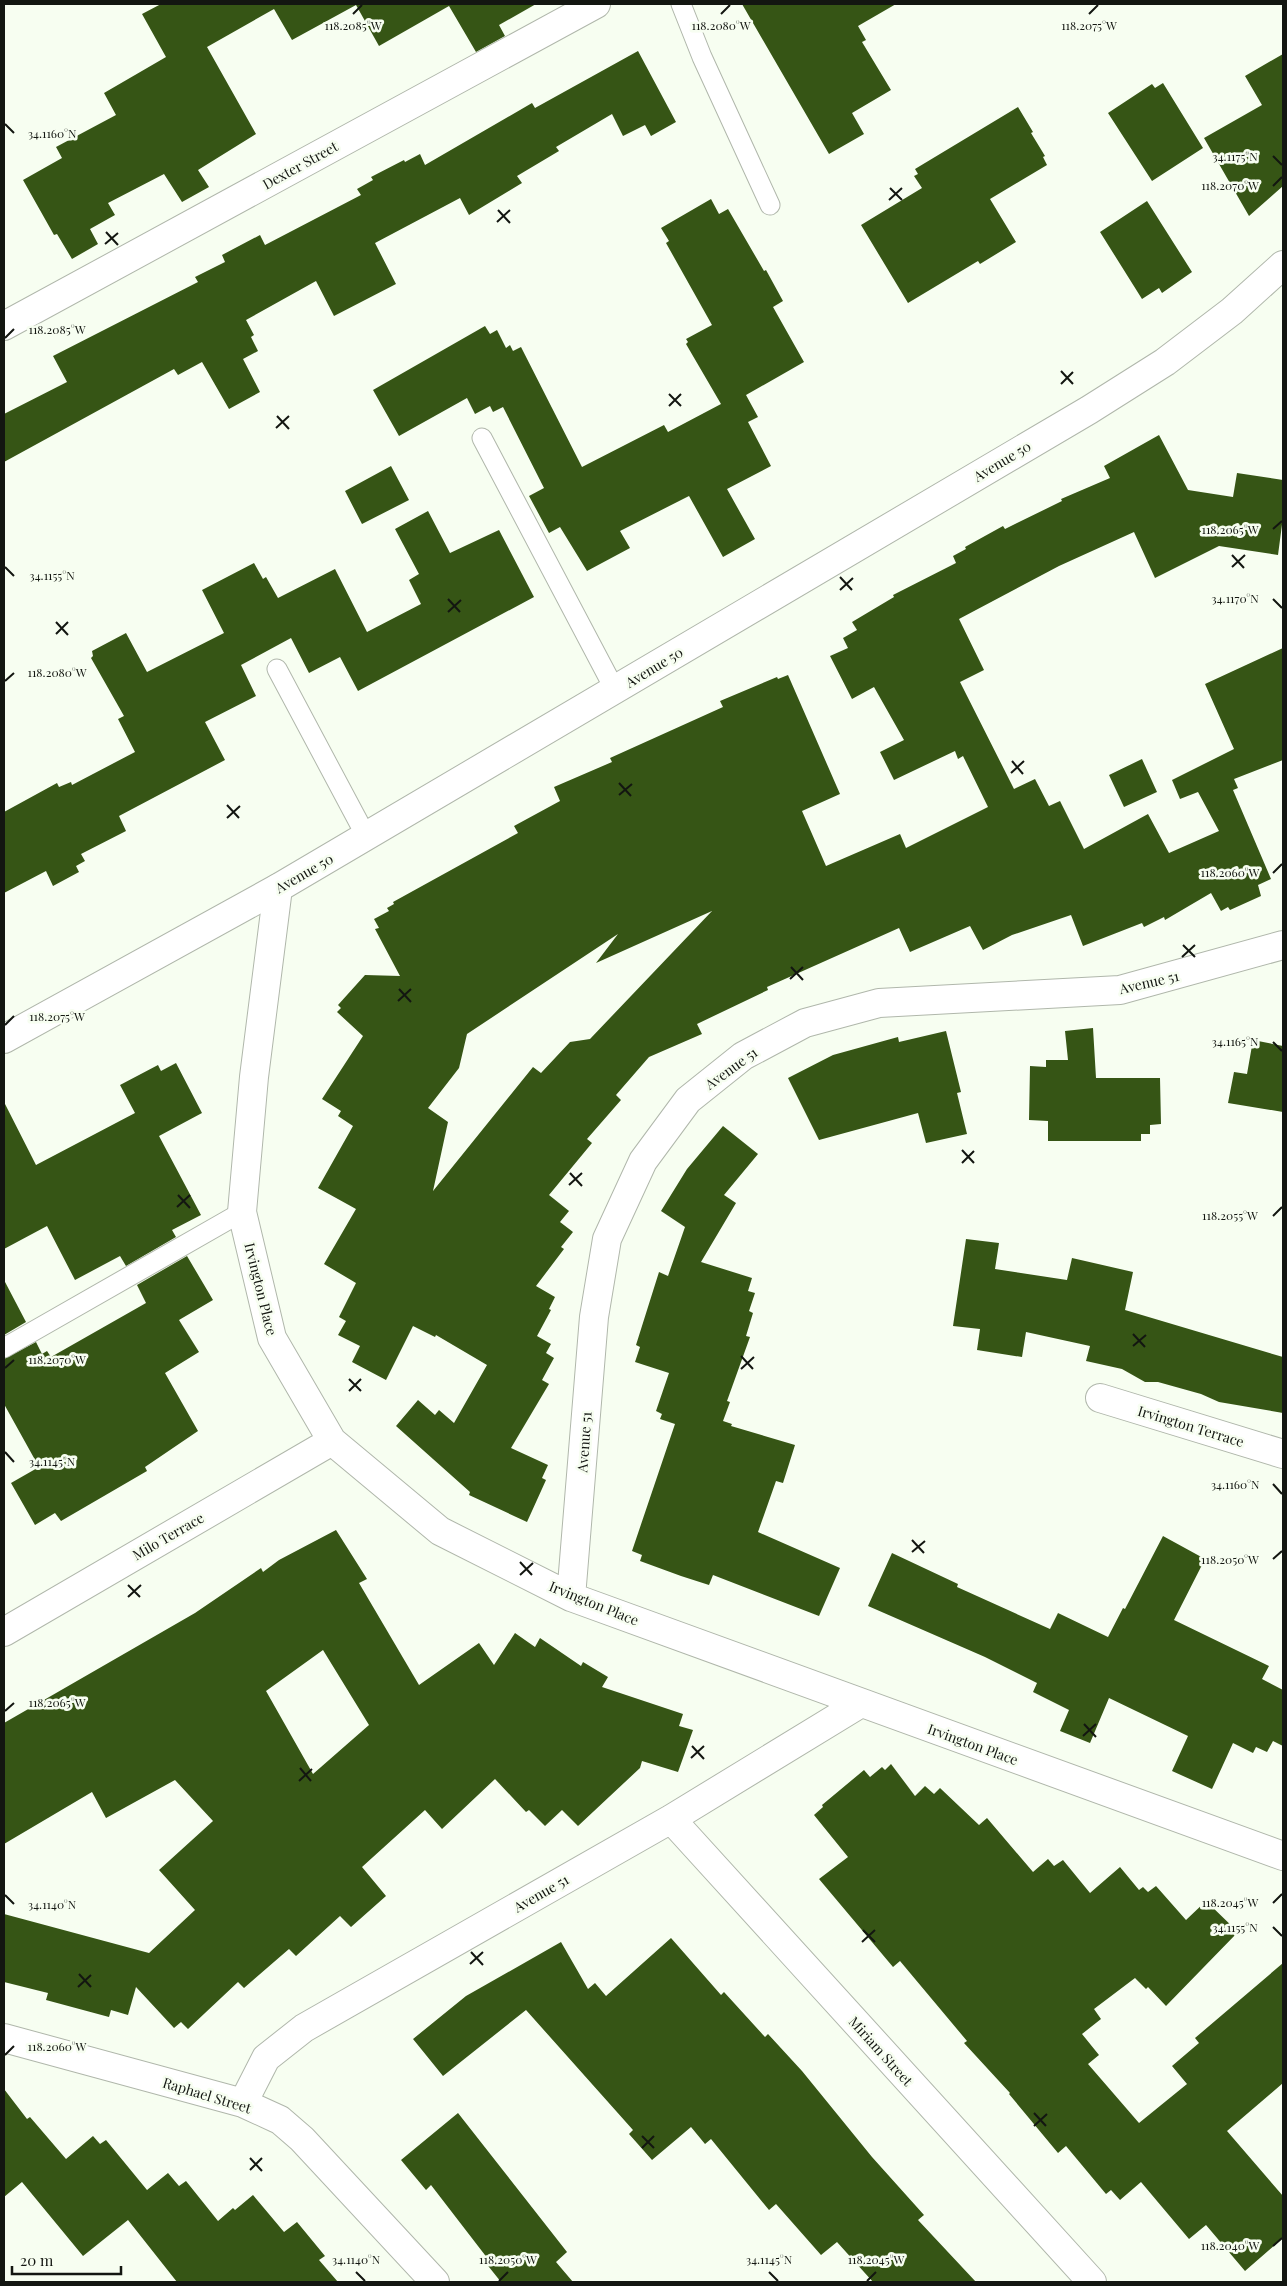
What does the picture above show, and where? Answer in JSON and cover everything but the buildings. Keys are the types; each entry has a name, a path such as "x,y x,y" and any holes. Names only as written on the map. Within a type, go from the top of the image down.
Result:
{"street":[{"name":"Dexter Street","path":"4,326 596,4"},
{"name":"Avenue 50","path":"4,1039 278,888 1089,410 1165,362 1232,311 1283,265"},
{"name":"Irvington Place","path":"278,888 254,1077 242,1212 272,1338 332,1441 440,1531 571,1597 1283,1856"},
{"name":"Avenue 51","path":"571,1597 594,1317 607,1239 643,1161 688,1100 743,1056 805,1023 879,1003 1120,990 1283,944"},
{"name":"Irvington Terrace","path":"1100,1398 1283,1454"},
{"name":"Milo Terrace","path":"4,1632 332,1441"},
{"name":"Avenue 51","path":"243,2104 266,2058 304,2028 671,1819 861,1703"},
{"name":"Miriam Street","path":"671,1819 1092,2282"},
{"name":"Raphael Street","path":"4,2038 243,2104 280,2120 302,2139 435,2282"}],"lane":[{"path":"681,4 702,56 770,205"},
{"path":"482,438 615,690"},
{"path":"277,669 366,836"},
{"path":"4,1348 242,1212"}]}
